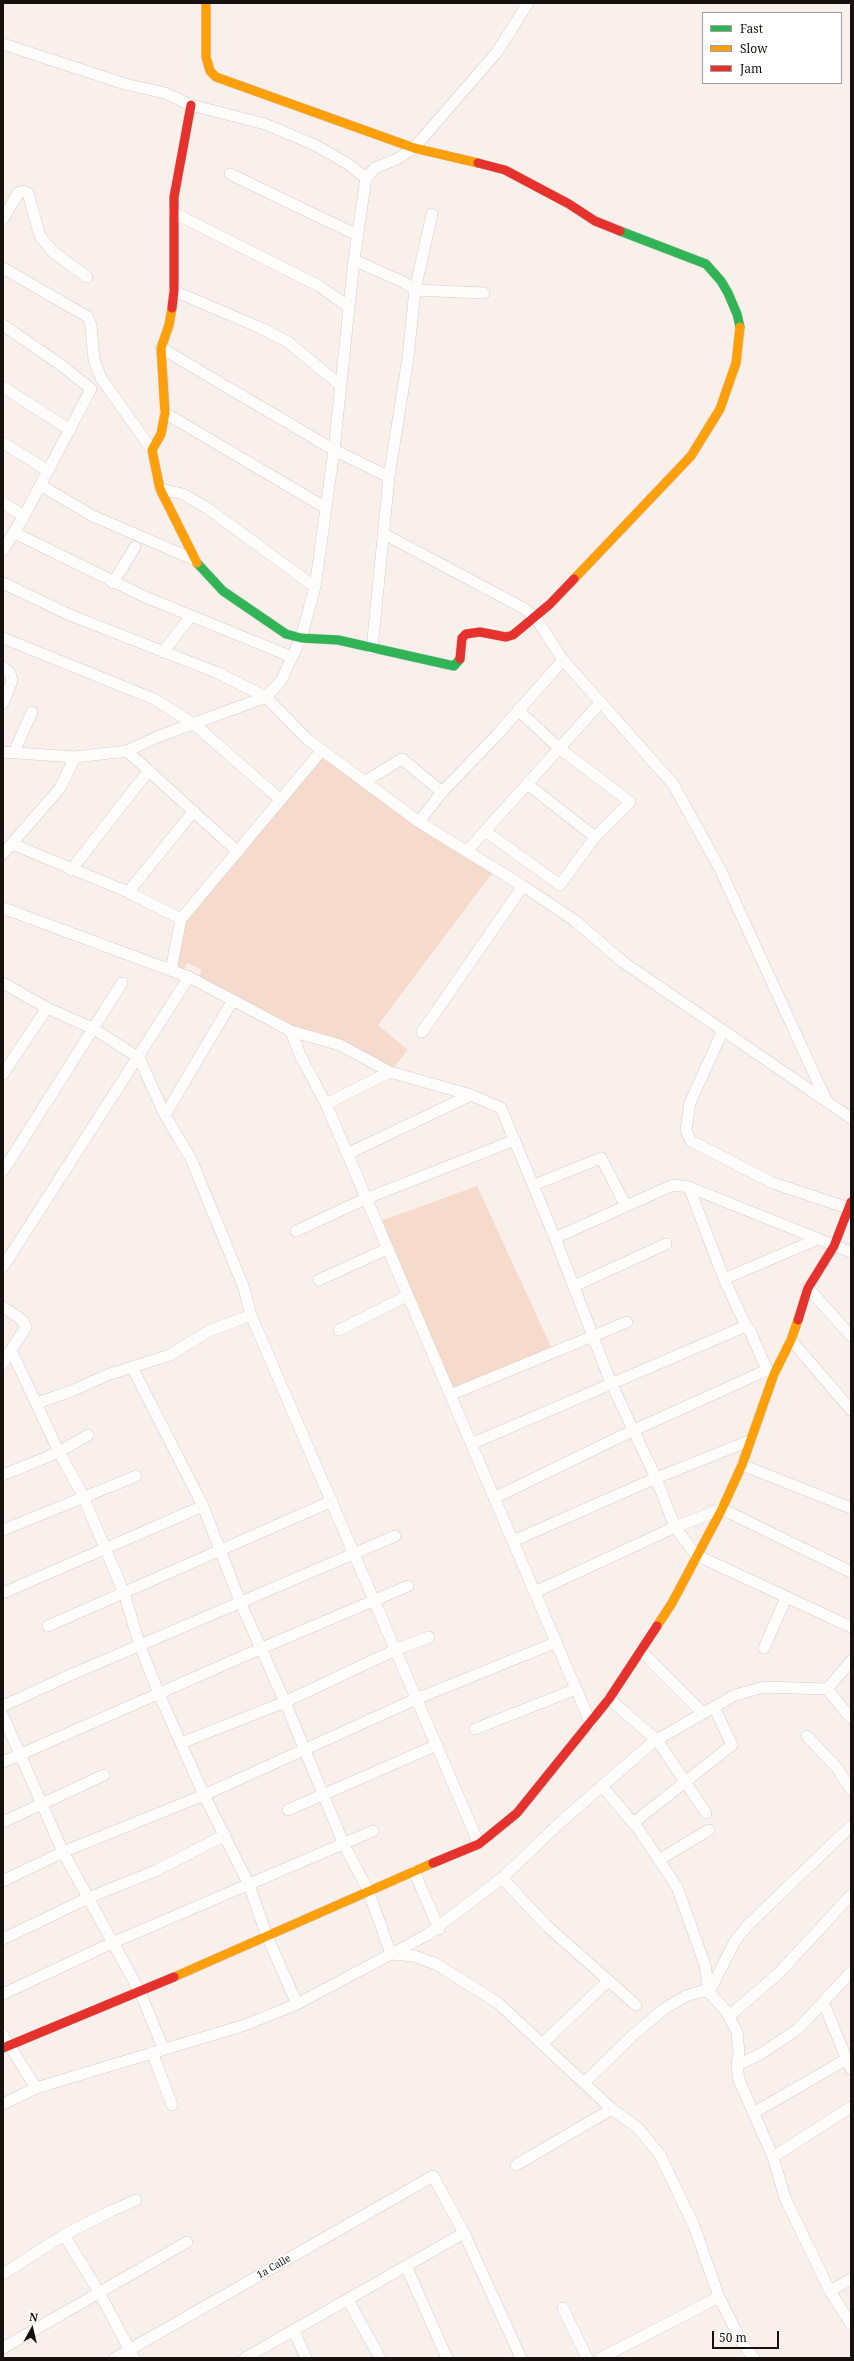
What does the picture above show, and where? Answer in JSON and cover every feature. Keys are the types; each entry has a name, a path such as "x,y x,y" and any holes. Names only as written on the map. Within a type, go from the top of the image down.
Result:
{"street":[{"path":"3,268 88,317 91,326 94,360 101,378 152,450 154,470 160,490 195,560 223,592 286,634 301,638 338,640 372,649 454,666 460,661 462,638 466,634 480,632 506,637 513,635 550,604 691,456 720,409 736,363 740,329 737,314 721,280 706,264 595,220 569,204 547,194 504,170 414,148 216,77 210,71 206,57 206,3"},
{"path":"32,712 8,752 75,757 127,751 157,737 266,697 281,681 301,638 316,586 334,450 357,235 366,178 375,168 397,159 414,148 498,52 528,3"},
{"path":"3,44 125,84 165,93 191,105 265,124 315,145 348,164 366,178"},
{"path":"152,450 161,434 165,414 161,348 169,325 174,291 174,197 191,105"},
{"path":"230,174 357,235"},
{"path":"3,219 18,193 23,191 28,193 40,236 53,252 87,277"},
{"path":"174,213 319,286 349,307"},
{"path":"372,649 389,477 408,358 415,290 432,214"},
{"path":"354,260 403,282 415,290 484,293"},
{"path":"174,291 261,328 288,342 340,386"},
{"path":"3,325 61,365 91,390 47,470 24,516 3,550"},
{"path":"161,348 334,450 389,477"},
{"path":"3,387 70,430"},
{"path":"165,414 326,508"},
{"path":"3,444 47,470"},
{"path":"40,484 93,516 195,560"},
{"path":"160,490 184,494 207,508 316,586"},
{"path":"3,503 24,516"},
{"path":"14,533 113,583 292,657"},
{"path":"384,534 525,609 535,617 563,660 673,784 720,869 827,1102"},
{"path":"113,583 135,547"},
{"path":"3,583 70,615 218,673 266,697 307,739 419,822 523,886 574,920 623,962 851,1118"},
{"path":"164,652 191,616"},
{"path":"3,638 154,699 194,724 281,800"},
{"path":"419,822 442,792 497,735 563,660"},
{"path":"3,667 10,673 12,681 3,703"},
{"path":"467,851 600,703"},
{"path":"485,831 560,885 595,837 630,802 560,748 518,710"},
{"path":"171,970 181,919 322,750"},
{"path":"127,751 238,852"},
{"path":"3,854 60,788 75,757"},
{"path":"364,782 402,759 442,792"},
{"path":"71,870 149,770"},
{"path":"528,784 595,837"},
{"path":"128,892 194,811"},
{"path":"12,844 71,870 128,892 181,919"},
{"path":"422,1032 523,886"},
{"path":"3,908 189,977 290,1031 340,1045 390,1072 471,1095 501,1108 534,1185 593,1334 610,1383 656,1478 675,1527 696,1555 851,1627"},
{"path":"3,1267 139,1058 189,977"},
{"path":"3,983 47,1008 94,1029 139,1058 165,1115 191,1159 244,1288 251,1315 479,1844"},
{"path":"3,1171 122,983"},
{"path":"165,1115 233,1000"},
{"path":"3,1074 47,1008"},
{"path":"6,2046 140,1992 368,1890 479,1844 517,1814 609,1699 642,1652 672,1603 696,1555 722,1510 742,1465 770,1372 791,1340 808,1288 834,1246 850,1205 772,1183 691,1141 686,1130 690,1103 723,1030"},
{"path":"290,1031 300,1056 326,1104 365,1199 535,1592 590,1724"},
{"path":"326,1104 390,1072"},
{"path":"347,1154 471,1095"},
{"path":"296,1231 365,1199 515,1140"},
{"path":"534,1185 601,1158 626,1206"},
{"path":"555,1238 673,1185 689,1187 849,1253"},
{"path":"689,1187 724,1279 770,1372"},
{"path":"724,1279 818,1239"},
{"path":"574,1286 666,1244"},
{"path":"319,1280 387,1249"},
{"path":"808,1288 851,1336"},
{"path":"339,1330 407,1296"},
{"path":"3,1307 21,1319 26,1327 3,1364"},
{"path":"37,1402 170,1354 207,1332 251,1315"},
{"path":"450,1396 593,1334 628,1322"},
{"path":"471,1444 610,1383 746,1326"},
{"path":"791,1340 851,1410"},
{"path":"11,1350 37,1402 59,1452 83,1496 124,1593 140,1646 159,1694 204,1795 249,1885 267,1936 297,2004"},
{"path":"132,1367 203,1506 219,1552 262,1648 344,1845 368,1890 391,1954"},
{"path":"494,1498 632,1431 770,1372"},
{"path":"3,1475 59,1452 88,1435"},
{"path":"513,1541 656,1478 749,1441"},
{"path":"742,1465 851,1508"},
{"path":"3,1530 83,1496 136,1476"},
{"path":"48,1626 332,1501"},
{"path":"3,1593 203,1506"},
{"path":"535,1592 675,1527 722,1510 851,1572"},
{"path":"3,1706 395,1536"},
{"path":"3,1762 262,1648 408,1586"},
{"path":"764,1648 786,1598"},
{"path":"181,1743 285,1702 395,1650 429,1636"},
{"path":"3,1881 63,1852 204,1795 416,1699 556,1642"},
{"path":"642,1652 702,1712"},
{"path":"827,1689 851,1661"},
{"path":"3,2104 36,2088 163,2048 245,2025 297,2004 439,1928 502,1878 602,1786 657,1740 702,1712 736,1695 764,1687 827,1689 851,1718"},
{"path":"475,1729 576,1689"},
{"path":"609,1699 657,1740 706,1813"},
{"path":"633,1823 732,1745 714,1707"},
{"path":"3,1716 63,1852 140,1992 163,2048"},
{"path":"807,1736 838,1769 851,1790"},
{"path":"288,1810 437,1744"},
{"path":"3,1822 41,1803 104,1776"},
{"path":"602,1786 633,1823 660,1859 677,1887 686,1907 705,1965 709,1992 729,2016 737,2032 739,2052 736,2065 739,2080 773,2157 785,2198 830,2291 851,2324"},
{"path":"709,1992 735,1941 748,1925 851,1826"},
{"path":"660,1859 709,1830"},
{"path":"3,1994 112,1943 344,1845 373,1831"},
{"path":"3,1939 88,1898 155,1871 225,1835"},
{"path":"414,1871 439,1928"},
{"path":"502,1878 547,1926 636,2005"},
{"path":"729,2016 780,1972 851,1895"},
{"path":"391,1954 414,1956 436,1964 471,1984 498,2003 612,2109 638,2128 660,2155 694,2226 719,2297 742,2343 754,2358"},
{"path":"736,2065 759,2055 798,2029 851,1972"},
{"path":"542,2044 608,1981"},
{"path":"584,2083 633,2035 664,2009 686,1996 702,1991 709,1992"},
{"path":"754,2112 848,2065 823,2002"},
{"path":"3,2035 6,2046 36,2088"},
{"path":"152,2052 172,2105"},
{"path":"773,2157 851,2107"},
{"path":"516,2165 612,2109"},
{"name":"1a Calle","path":"115,2358 132,2354 433,2176 464,2233"},
{"path":"3,2274 64,2235 111,2210 136,2200"},
{"path":"245,2358 464,2233 521,2358"},
{"path":"64,2235 99,2292 132,2354"},
{"path":"3,2348 187,2242"},
{"path":"406,2266 447,2358"},
{"path":"830,2291 851,2279"},
{"path":"601,2358 719,2297"},
{"path":"348,2300 380,2358"},
{"path":"564,2308 587,2358"},
{"path":"294,2331 306,2358"}],"shaded area":[{"path":"322,750 496,868 378,1025 408,1050 390,1072 368,1058 291,1031 196,981 202,970 187,963 181,974 171,970 181,919"},
{"path":"477,1186 553,1351 450,1395 375,1223"}],"traffic: fast":[{"path":"620,231 706,264 721,281 728,293 737,314 740,327"},
{"path":"197,563 223,591 286,634 301,638 338,640 454,666 460,659"}],"traffic: slow":[{"path":"206,3 206,57 210,71 216,77 414,148 478,163"},
{"path":"172,308 169,325 161,348 165,413 161,434 152,450 160,489 197,563"},
{"path":"574,579 691,456 720,409 736,363 740,327"},
{"path":"657,1626 672,1603 722,1509 742,1465 774,1374 791,1340 798,1320"},
{"path":"174,1977 433,1863"}],"traffic: jam":[{"path":"172,308 174,291 174,197 191,105"},
{"path":"478,163 505,170 569,204 595,221 620,231"},
{"path":"460,659 462,638 466,634 480,632 506,637 513,635 550,604 574,579"},
{"path":"798,1320 808,1288 834,1246 851,1202"},
{"path":"433,1863 479,1844 517,1813 609,1699 657,1626"},
{"path":"3,2048 174,1977"}]}
